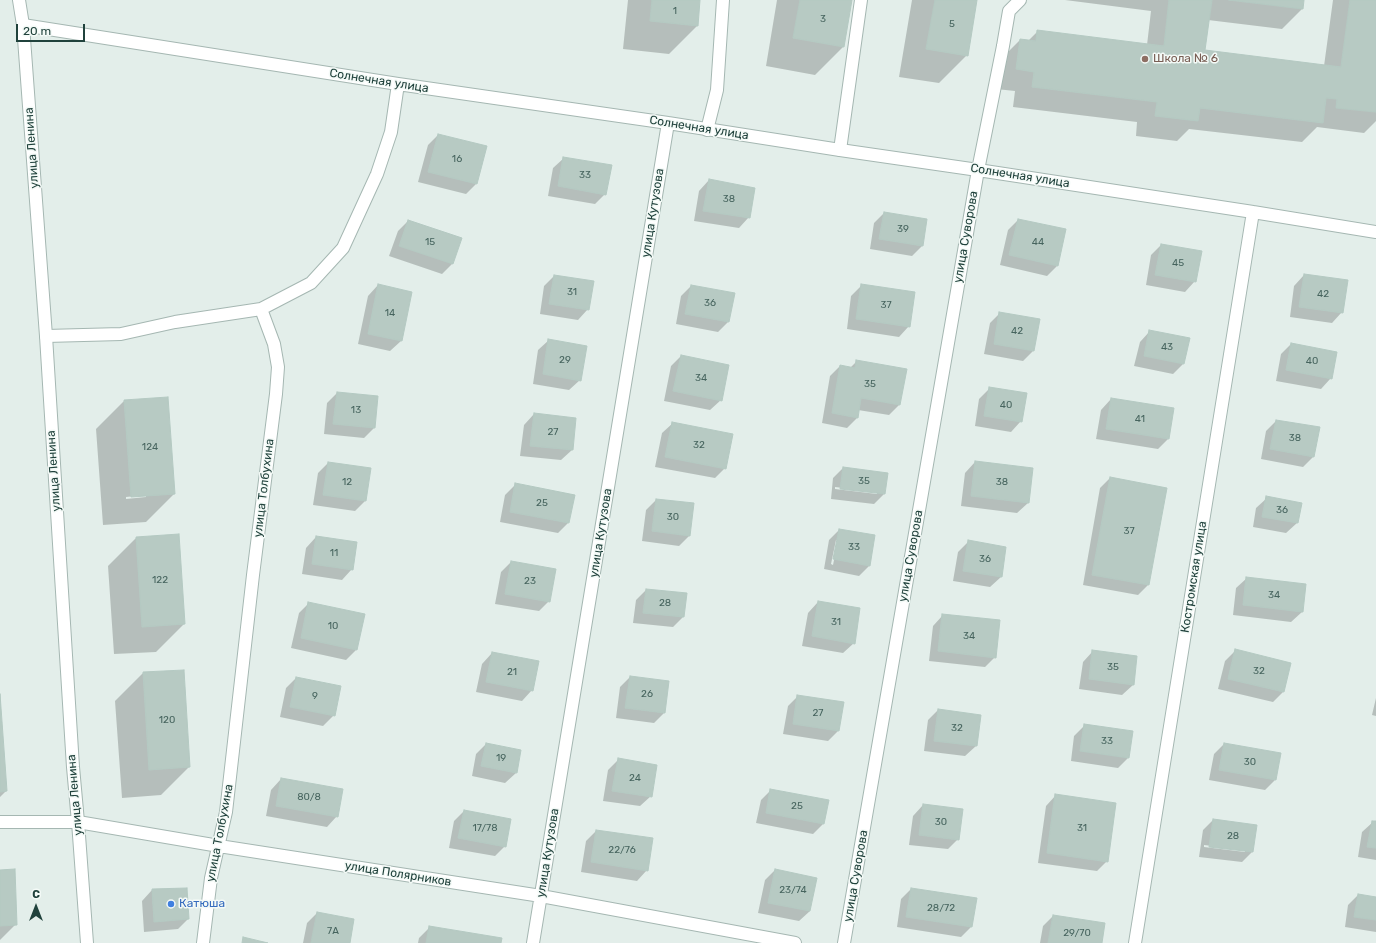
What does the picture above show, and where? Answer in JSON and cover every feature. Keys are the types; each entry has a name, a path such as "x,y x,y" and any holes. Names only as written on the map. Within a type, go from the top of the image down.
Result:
{"street":[{"name":"улица Ленина","path":"19,0 23,25 46,336 73,767 87,943"},
{"path":"707,130 718,90 723,0"},
{"path":"840,150 861,0"},
{"name":"улица Суворова","path":"844,943 978,170 1009,11 1020,0"},
{"name":"Солнечная улица","path":"23,25 398,84 668,123 1376,232"},
{"path":"46,336 121,334 175,322 261,309 311,283 343,248 377,174 391,132 398,84"},
{"name":"улица Кутузова","path":"533,943 668,123"},
{"name":"Костромская улица","path":"1135,943 1253,212"},
{"name":"улица Толбухина","path":"203,943 211,878 226,812 278,374 274,344 261,309"},
{"name":"улица Полярников","path":"0,822 78,822 218,846 541,896 795,943"}],"building":[{"path":"652,0 700,0 698,26 650,21"},
{"path":"800,0 852,0 844,47 793,38"},
{"path":"935,0 977,0 968,56 926,49"},
{"name":"Школа № 6","path":"1169,0 1212,0 1205,50 1341,67 1350,0 1376,0 1376,112 1336,108 1337,99 1326,98 1323,123 1200,108 1198,121 1155,116 1157,102 1032,87 1034,72 1016,69 1020,39 1036,41 1037,30 1164,46"},
{"path":"1229,0 1304,0 1303,9"},
{"path":"438,134 487,146 477,184 428,172"},
{"path":"563,157 612,165 606,195 558,186"},
{"path":"709,179 755,188 750,218 703,211"},
{"path":"884,212 927,219 923,246 879,239"},
{"path":"1018,219 1066,229 1058,266 1009,255"},
{"path":"408,220 462,238 453,264 399,246"},
{"path":"1161,244 1202,251 1196,282 1155,275"},
{"path":"1304,274 1348,280 1343,313 1299,307"},
{"path":"554,275 594,281 589,310 549,304"},
{"path":"378,284 412,292 402,341 368,334"},
{"path":"861,284 915,292 910,327 856,319"},
{"path":"691,285 735,293 729,322 685,314"},
{"path":"999,312 1040,319 1034,351 994,344"},
{"path":"1149,330 1190,338 1184,364 1144,356"},
{"path":"548,339 587,346 581,381 543,374"},
{"path":"1291,343 1337,352 1332,379 1286,370"},
{"path":"681,355 729,365 722,401 673,391"},
{"path":"856,360 907,369 900,405 861,398 858,418 832,413 840,365 855,368"},
{"path":"989,387 1027,393 1022,422 984,416"},
{"path":"337,392 378,396 375,428 333,424"},
{"path":"168,397 175,494 131,497 124,400"},
{"path":"1111,398 1174,408 1169,439 1106,429"},
{"path":"534,413 576,418 573,450 530,446"},
{"path":"1276,420 1320,427 1314,457 1270,449"},
{"path":"672,422 733,434 726,469 665,457"},
{"path":"975,461 1033,468 1029,503 971,496"},
{"path":"328,462 371,468 366,501 323,495"},
{"path":"843,467 888,473 885,494 840,489"},
{"path":"1110,477 1167,488 1149,585 1092,575"},
{"path":"515,483 575,495 569,523 510,512"},
{"path":"1266,496 1302,503 1298,523 1262,517"},
{"path":"656,499 694,503 690,536 652,531"},
{"path":"839,529 875,535 870,566 833,559"},
{"path":"179,534 185,624 142,627 136,537"},
{"path":"316,536 357,542 353,570 312,564"},
{"path":"968,540 1006,547 1002,577 963,571"},
{"path":"511,561 556,569 550,602 505,594"},
{"path":"1246,577 1306,584 1303,612 1243,605"},
{"path":"646,589 687,593 684,617 643,613"},
{"path":"818,601 860,608 855,644 812,636"},
{"path":"308,602 365,614 357,650 301,638"},
{"path":"942,614 1000,620 996,658 938,651"},
{"path":"1235,649 1291,663 1284,692 1228,679"},
{"path":"1092,650 1137,656 1134,685 1089,679"},
{"path":"492,652 539,661 533,691 486,682"},
{"path":"184,670 190,767 149,770 143,672"},
{"path":"630,676 669,681 665,713 625,708"},
{"path":"296,677 341,686 335,716 290,707"},
{"path":"0,694 7,791 0,792"},
{"path":"797,695 844,702 839,731 793,724"},
{"path":"938,709 981,715 977,746 934,741"},
{"path":"1084,724 1133,731 1129,758 1080,751"},
{"path":"486,743 521,750 517,773 481,766"},
{"path":"1224,743 1281,753 1276,780 1219,770"},
{"path":"618,758 657,765 652,797 612,791"},
{"path":"281,778 343,789 338,817 276,806"},
{"path":"770,789 829,800 824,824 766,813"},
{"path":"1055,794 1116,803 1108,862 1047,853"},
{"path":"923,804 963,809 959,840 919,835"},
{"path":"464,810 511,819 506,847 458,838"},
{"path":"1213,819 1257,825 1253,852 1209,847"},
{"path":"1372,821 1376,821 1376,848 1367,847"},
{"path":"596,830 653,838 648,871 591,862"},
{"path":"15,869 17,925 0,926 0,870"},
{"path":"775,869 817,878 810,911 768,903"},
{"name":"Катюша","path":"187,888 189,919 154,922 152,889"},
{"path":"911,888 977,898 972,927 906,917"},
{"path":"1358,894 1376,897 1376,920 1354,917"},
{"path":"317,912 354,919 350,943 311,943"},
{"path":"1053,915 1105,923 1102,943 1048,943"},
{"path":"429,926 502,938 501,943 426,943"},
{"path":"243,937 268,943 242,943"}],"place":[{"name":"Школа № 6","path":"1145,59"},
{"name":"Катюша","path":"171,904"}]}
